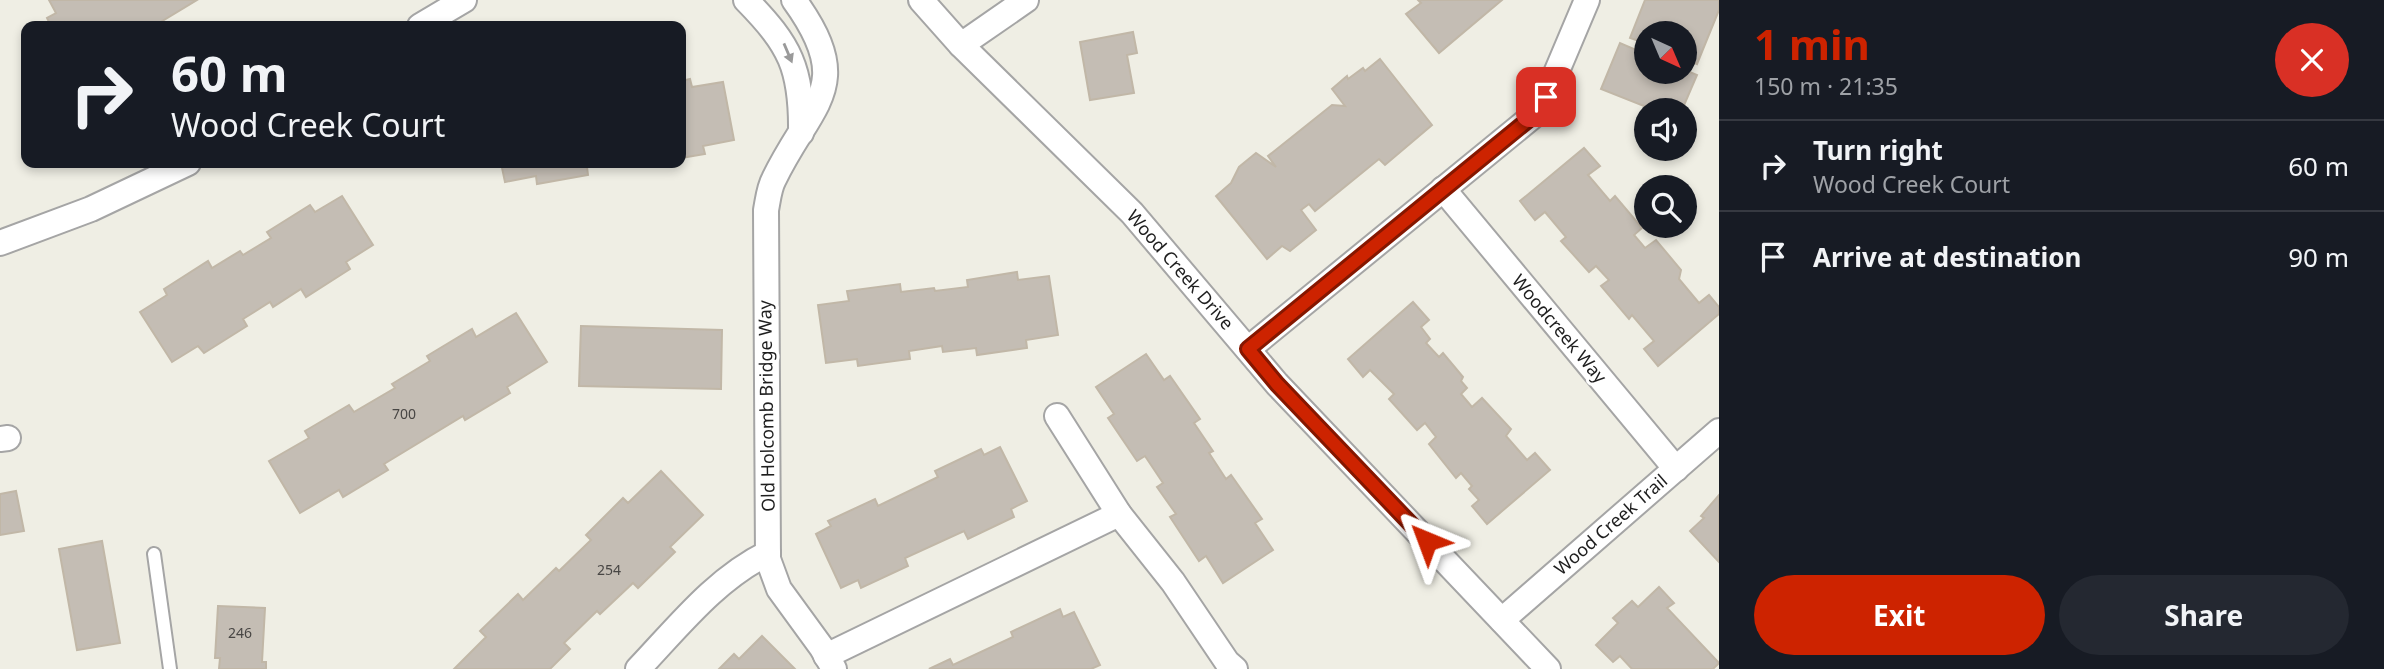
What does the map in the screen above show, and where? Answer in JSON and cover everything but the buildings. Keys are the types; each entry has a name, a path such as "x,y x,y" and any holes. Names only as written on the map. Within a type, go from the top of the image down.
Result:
{"street":[{"path":"428,21 464,0"},
{"path":"746,0 781,39 789,52 800,90 801,133"},
{"name":"Old Holcomb Bridge Way","path":"794,0 810,23 822,51 826,78 817,108 772,181 765,227 768,559 779,589 830,662"},
{"name":"Wood Creek Drive","path":"921,0 961,46 1132,213 1277,384 1548,669"},
{"path":"961,46 1026,0"},
{"path":"1248,349 1533,116 1546,97 1586,1"},
{"path":"0,243 91,209 177,168"},
{"name":"Woodcreek Way","path":"1443,190 1675,469"},
{"path":"1057,416 1119,514 1173,582 1227,662 1235,669"},
{"name":"Wood Creek Trail","path":"1502,620 1719,431"},
{"path":"830,662 1119,514"},
{"path":"638,669 715,589 746,564 768,554"}],"lane":[{"path":"154,554 170,669"}],"route":[{"path":"1427,541 1277,384 1248,349 1533,116 1546,97"}]}
